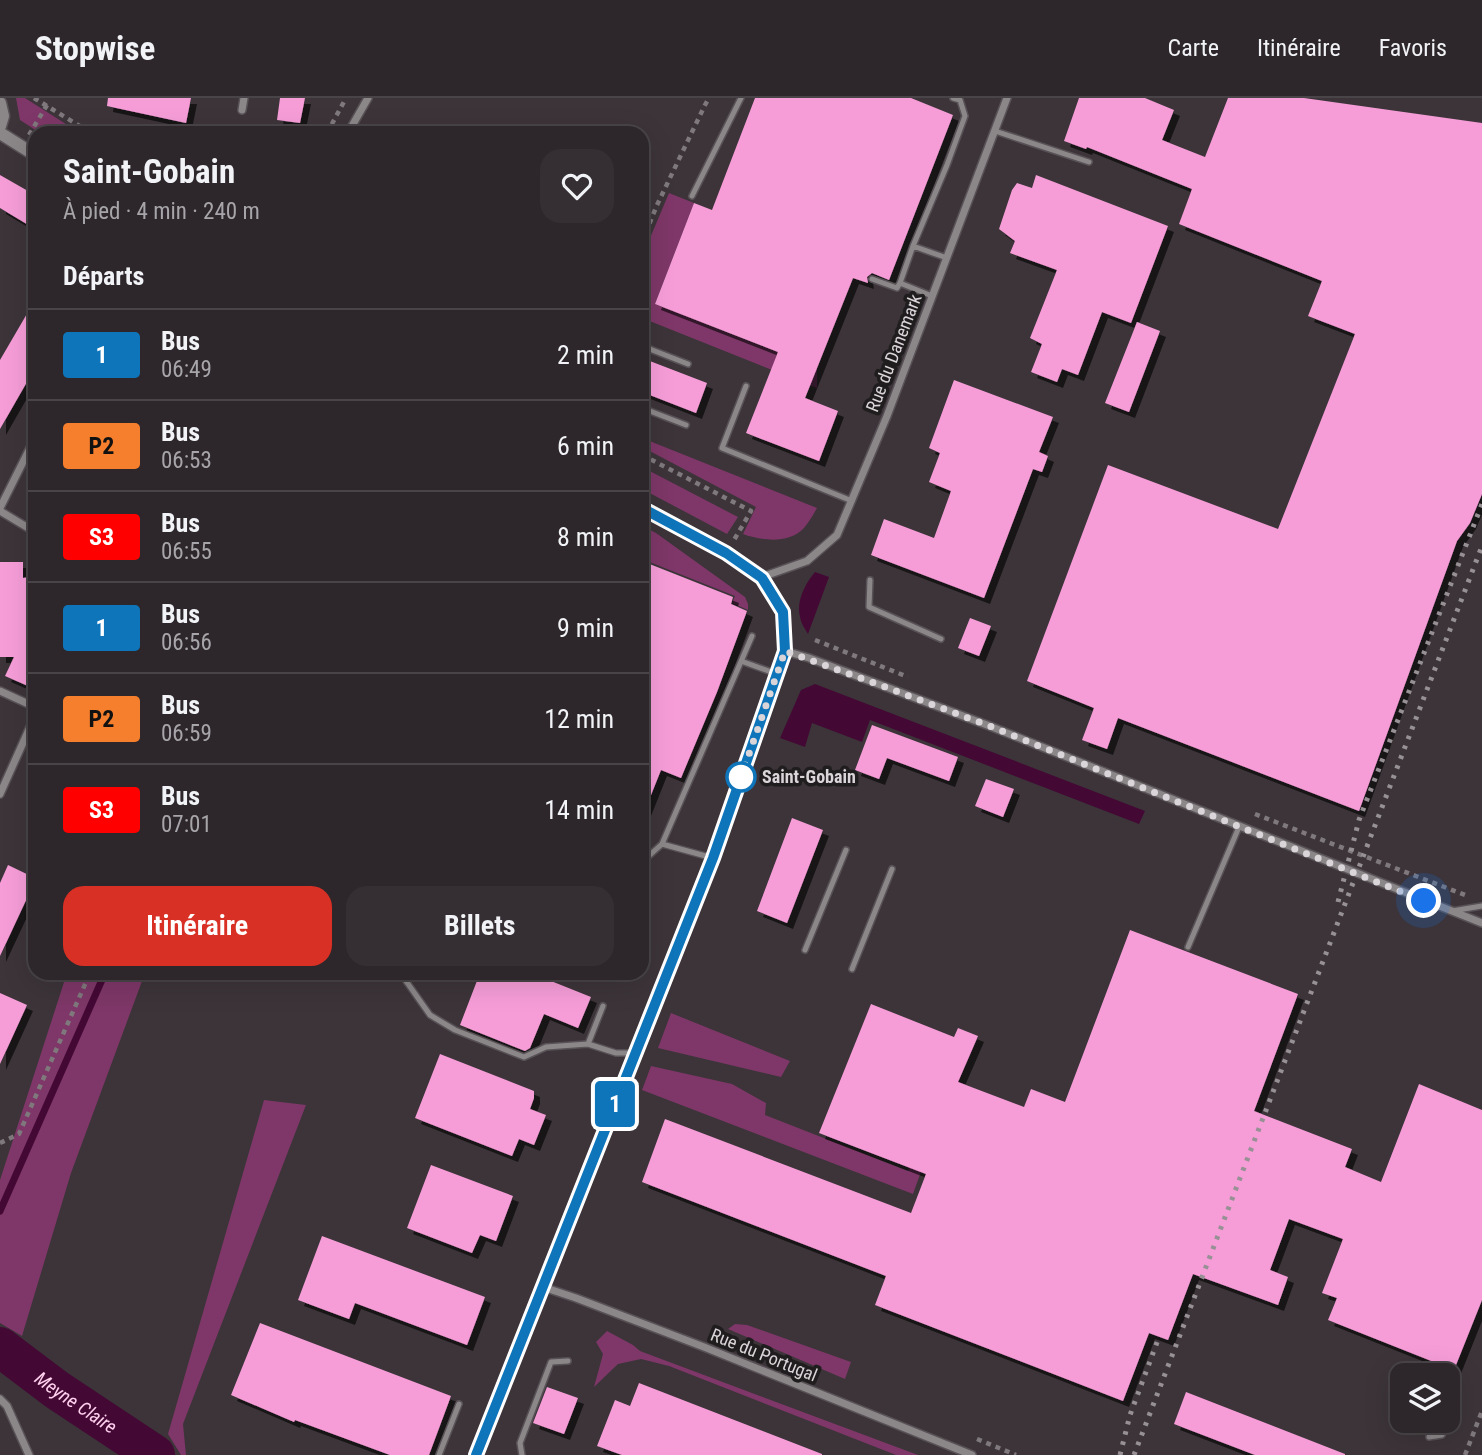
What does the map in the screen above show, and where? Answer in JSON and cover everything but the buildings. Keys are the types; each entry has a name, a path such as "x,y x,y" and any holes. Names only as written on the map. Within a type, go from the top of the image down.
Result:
{"street":[{"path":"242,110 244,98"},
{"path":"352,126 368,98"},
{"name":"Rue du Danemark","path":"762,578 807,561 837,535 887,416 1007,98"},
{"path":"0,103 3,116 0,126"},
{"path":"0,133 28,151"},
{"path":"28,452 0,510 28,528"},
{"path":"476,1455 713,858 785,651 783,612 762,578 726,553 649,512"},
{"path":"785,651 975,721 1482,923"},
{"path":"0,691 28,704"},
{"path":"0,794 28,732"},
{"name":"Rue du Portugal","path":"543,1287 691,1342 971,1455"},
{"path":"0,1399 7,1406 29,1455"}],"lane":[{"path":"692,196 741,98"},
{"path":"872,279 897,288 900,283 965,116 960,100 953,98"},
{"path":"995,131 1089,162"},
{"path":"913,246 947,258"},
{"path":"900,283 932,296"},
{"path":"649,349 688,364"},
{"path":"746,386 722,448 852,501"},
{"path":"649,411 686,425"},
{"path":"870,580 869,607 941,639"},
{"path":"649,856 662,844 752,636"},
{"path":"741,661 777,674"},
{"path":"1188,947 1239,827"},
{"path":"662,844 713,858"},
{"path":"805,950 846,850"},
{"path":"852,969 892,869"},
{"path":"1449,911 1482,906"},
{"path":"406,980 430,1015 455,1030 524,1058 546,1047 588,1044 616,1053 636,1053"},
{"path":"588,1044 603,1006"},
{"path":"522,1455 520,1443 551,1362 568,1361"},
{"path":"439,1455 459,1404"},
{"path":"1429,1437 1443,1433"}],"path":[{"path":"34,98 80,126"},
{"path":"331,126 346,98"},
{"path":"649,225 709,98"},
{"path":"35,126 47,106"},
{"path":"22,147 28,137"},
{"path":"649,459 751,511 726,553"},
{"path":"0,1143 19,1134 87,980"},
{"path":"1465,1455 1482,1410"}],"shaded area":[{"path":"16,98 25,98 69,126 29,126 20,120"},
{"path":"669,193 694,203 655,304 817,368 817,388 649,321 649,240"},
{"path":"649,441 817,508 798,533 775,540 743,534 756,507 649,451"},
{"path":"649,471 738,517 727,534 649,493"},
{"path":"649,530 745,597 748,610 732,603 735,596 649,562"},
{"path":"815,572 829,577 808,634 803,626 799,605 805,587"},
{"path":"815,684 1145,811 1139,824 870,720 862,742 812,723 805,747 780,738 801,690"},
{"path":"65,980 142,980 71,1173 22,1336 0,1323 0,1180"},
{"path":"671,1013 790,1061 781,1077 658,1048"},
{"path":"651,1066 732,1084 766,1103 765,1115 908,1171 928,1120 938,1124 913,1194 642,1090"},
{"path":"264,1100 306,1105 183,1424 186,1455 181,1455 168,1434"},
{"path":"735,1324 747,1325 851,1362 845,1379 728,1329"},
{"path":"607,1331 640,1351 918,1455 896,1455 669,1366 641,1359 618,1364 594,1387 603,1354 596,1342"}],"waterway":[{"path":"0,1211 102,980"},
{"name":"Meyne Claire","path":"0,1347 57,1390 155,1455"}],"railway":[{"path":"1338,902 1359,820 1482,504"},
{"path":"1134,1455 1482,546"},
{"path":"1120,1455 1130,1415 1159,1337"}],"bus line":[{"name":"1","path":"476,1455 713,858 785,651 783,612 762,578 726,553 649,512"}],"place":[{"name":"Saint-Gobain","path":"741,777"}],"route":[{"path":"741,777 785,651 987,725 1424,901"}]}
